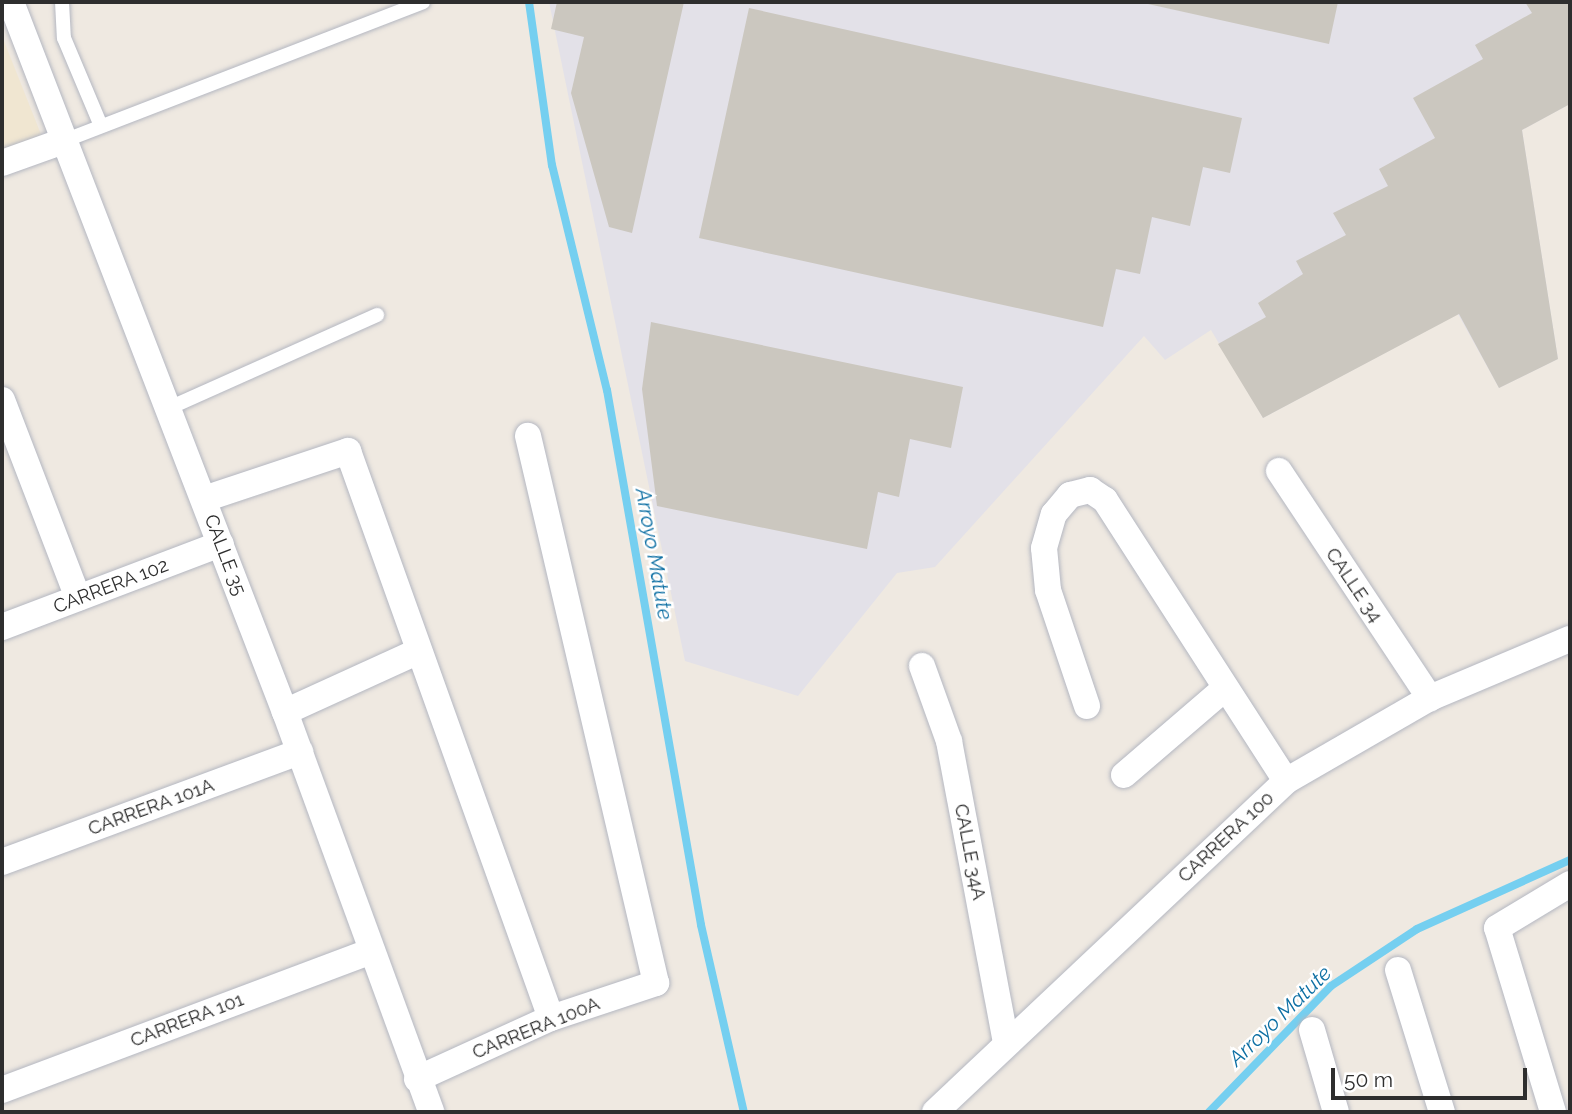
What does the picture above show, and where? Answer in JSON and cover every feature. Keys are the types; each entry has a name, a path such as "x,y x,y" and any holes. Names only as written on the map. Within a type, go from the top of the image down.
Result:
{"street":[{"name":"CALLE 35","path":"11,2 61,142 169,408 285,712 430,1112"},
{"path":"2,163 61,142"},
{"path":"2,400 78,598"},
{"name":"CARRERA 100A","path":"417,1079 551,1018 656,983 528,436"},
{"path":"204,499 348,452 551,1018"},
{"name":"CALLE 34","path":"1279,471 1430,698"},
{"path":"1087,706 1048,590 1044,548 1054,514 1070,495 1090,490 1105,500 1286,781"},
{"name":"CARRERA 102","path":"2,627 221,544"},
{"name":"CARRERA 100","path":"934,1112 1286,781 1430,698 1570,639"},
{"path":"285,712 419,651"},
{"name":"CALLE 34A","path":"922,666 949,741 1006,1043"},
{"path":"1124,775 1225,688"},
{"name":"CARRERA 101A","path":"2,862 300,752"},
{"path":"1553,1112 1497,928 1570,884"},
{"name":"CARRERA 101","path":"2,1090 372,951"},
{"path":"1398,970 1442,1112"},
{"path":"1312,1030 1336,1112"}],"lane":[{"path":"61,2 64,38 100,126"},
{"path":"61,142 423,2"},
{"path":"169,408 377,315"}],"shaded area":[{"path":"549,2 1570,2 1570,104 1522,130 1558,359 1499,388 1458,314 1263,418 1211,330 1165,360 1144,336 935,567 897,573 798,696 685,661"},
{"path":"2,36 42,137 2,151"}],"building":[{"path":"557,2 684,2 632,233 609,227 571,93 584,37 551,29"},
{"path":"1139,2 1338,2 1329,44"},
{"path":"1525,2 1570,2 1570,104 1522,130 1558,359 1499,388 1459,314 1263,418 1218,344 1266,317 1258,303 1303,274 1296,261 1346,235 1333,213 1388,186 1379,169 1435,138 1413,98 1483,59 1475,45 1532,13"},
{"path":"749,8 1242,118 1230,173 1203,167 1190,226 1152,217 1140,274 1116,269 1103,327 699,238"},
{"path":"651,322 963,387 951,448 910,439 899,497 878,492 867,549 657,506 642,389"}],"waterway":[{"name":"Arroyo Matute","path":"529,2 552,165 607,390 701,925 744,1112"},
{"name":"Arroyo Matute","path":"1209,1112 1331,986 1417,929 1570,860"}]}
